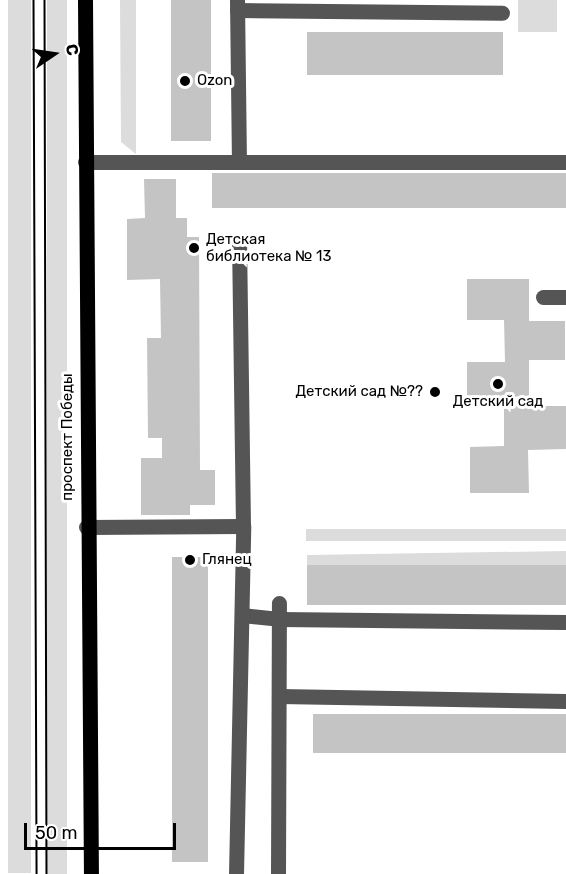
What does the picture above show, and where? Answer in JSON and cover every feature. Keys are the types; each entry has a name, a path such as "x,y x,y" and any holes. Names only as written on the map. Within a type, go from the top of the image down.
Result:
{"main road":[{"name":"проспект Победы","path":"85,0 86,527 91,874"}],"lane":[{"path":"239,162 237,5 502,13"},
{"path":"85,162 566,162"},
{"path":"236,874 243,526 239,243"},
{"path":"543,297 566,297"},
{"path":"86,527 243,526"},
{"path":"278,874 279,603"},
{"path":"242,615 279,619 566,622"},
{"path":"279,696 566,701"}],"shaded area":[{"path":"8,0 31,0 31,873 8,873"},
{"path":"47,0 67,0 67,874 47,874"},
{"path":"120,0 136,0 136,154 121,142"},
{"path":"518,0 557,0 557,32 518,32"},
{"path":"306,529 566,529 566,541 306,541"},
{"path":"566,551 566,565 307,566 307,555"}],"building":[{"path":"171,0 211,0 211,141 171,141"},
{"path":"307,32 503,32 503,75 307,75"},
{"path":"212,173 566,173 566,208 212,208"},
{"path":"144,179 176,179 176,218 187,218 187,237 199,237 200,470 215,470 215,505 190,505 190,515 141,515 141,458 162,458 162,438 148,438 147,338 161,338 160,279 127,280 127,219 145,218"},
{"name":"Детский сад","path":"467,279 529,279 529,321 565,321 565,360 529,360 529,406 566,406 566,449 528,450 529,493 470,493 470,447 504,446 504,405 467,406 467,362 505,362 504,320 467,320"},
{"path":"172,557 208,557 208,862 172,862"},
{"path":"307,565 566,565 566,605 307,605"},
{"path":"313,714 566,714 566,753 313,753"}],"tram line":[{"path":"34,0 37,874"},
{"path":"45,0 47,874"}],"place":[{"name":"Ozon","path":"185,81"},
{"name":"Детская библиотека № 13","path":"194,248"},
{"name":"Детский сад","path":"498,384"},
{"name":"Детский сад №??","path":"435,392"},
{"name":"Глянец","path":"190,560"}]}
